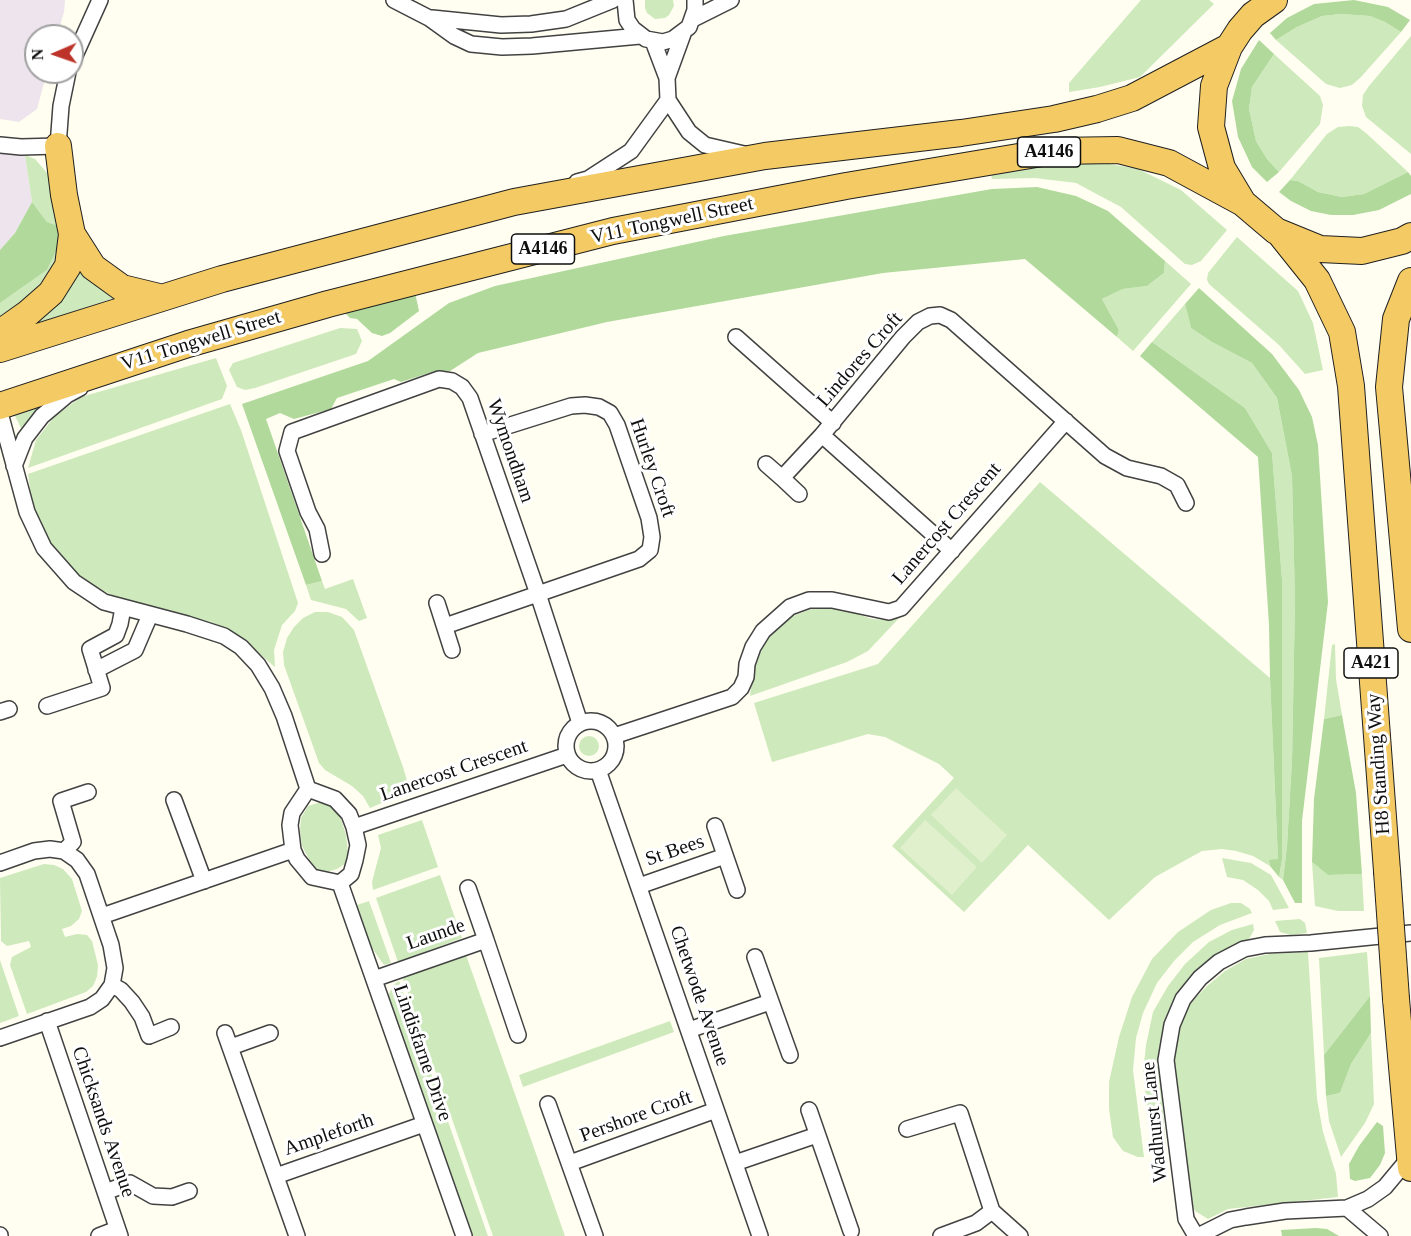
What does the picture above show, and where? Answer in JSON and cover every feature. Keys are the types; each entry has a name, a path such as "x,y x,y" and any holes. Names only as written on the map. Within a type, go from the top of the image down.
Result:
{"highway":[{"path":"1274,0 1257,7 1229,47 1214,86 1212,127 1222,168 1243,203 1279,233 1320,249 1362,252 1402,241 1411,236"},
{"name":"A4146","path":"0,349 222,279 514,202 765,156 961,133 1054,119 1097,109 1132,98 1229,47"},
{"path":"0,333 51,293 68,266 72,234 58,147"},
{"name":"V11 Tongwell Street","path":"0,406 188,344 328,304 613,231 846,186 1054,152 1118,150 1169,163 1243,203"},
{"name":"H8 Standing Way","path":"1279,233 1317,280 1342,332 1351,386 1410,1162"},
{"path":"72,234 93,267 122,288 166,296"},
{"name":"A421","path":"1411,280 1396,319 1389,387 1411,629"}],"street":[{"path":"84,36 100,0"},
{"path":"394,0 471,44 502,47 646,39 663,42 682,34"},
{"path":"429,18 501,25 531,24 566,19 613,0"},
{"path":"625,0 627,20 646,39 667,78"},
{"path":"693,19 695,0"},
{"path":"731,0 693,19 682,34 667,78 668,100 689,132 705,145 731,152 765,156"},
{"path":"0,145 58,147 61,106 66,84"},
{"path":"514,202 588,179 631,151 668,100"},
{"name":"Lindores Croft","path":"951,551 822,435 903,337 918,322 930,316 940,315 951,320 1066,421"},
{"path":"736,337 833,423"},
{"path":"14,466 25,438 42,416 67,395 117,367"},
{"name":"Wymondham","path":"322,554 317,529 308,512 287,451 292,432 439,379 452,381 462,387 470,398 580,723"},
{"name":"Hurley Croft","path":"482,434 571,406 585,405 599,406 610,413 617,425 649,518 652,537 650,550 639,559 538,594"},
{"path":"0,413 27,512 44,549 74,582 104,602 224,636 241,647 258,665 272,688 284,716 308,789"},
{"path":"1066,421 1105,456 1127,468 1161,476 1177,485 1186,503"},
{"name":"Lanercost Crescent","path":"614,736 732,697 741,688 753,647 763,631 790,607 809,600 832,600 889,612 901,608 1066,421"},
{"path":"782,478 822,435"},
{"path":"0,448 14,466"},
{"path":"766,464 799,494"},
{"path":"445,626 538,594"},
{"path":"437,603 452,650"},
{"path":"47,706 102,688 90,649 116,635 123,608"},
{"path":"96,670 135,650 150,615"},
{"path":"596,721 610,729 616,744 615,753 606,767 598,770 583,770 576,767 567,754 569,733 580,723 596,721"},
{"name":"Lanercost Crescent","path":"354,827 567,754"},
{"name":"Chetwode Avenue","path":"598,770 760,1236"},
{"path":"308,789 335,799 349,814 354,827 358,845 356,860 351,874 340,883 312,877 297,859 293,850 290,825 292,813 308,789"},
{"path":"64,851 73,842 61,801 88,792"},
{"path":"174,800 204,880"},
{"name":"St Bees","path":"715,826 738,890"},
{"path":"0,863 33,851 50,849 64,851 77,860 87,874 102,916 116,968 112,985 102,999 90,1007 0,1038"},
{"path":"102,916 293,850"},
{"name":"St Bees","path":"639,886 725,856"},
{"name":"Lindisfarne Drive","path":"340,883 464,1236"},
{"path":"468,888 486,940"},
{"name":"Wadhurst Lane","path":"1197,1236 1186,1219 1166,1060 1172,1025 1184,999 1200,978 1219,962 1244,950 1265,945 1411,933"},
{"name":"Launde","path":"374,979 486,940 518,1035"},
{"path":"755,957 790,1055"},
{"path":"112,985 121,990 132,1002 142,1017 149,1036 171,1027"},
{"path":"689,1030 770,1002"},
{"name":"Chicksands Avenue","path":"47,1022 119,1233"},
{"name":"Ampleforth","path":"270,1033 228,1040 276,1176 424,1124"},
{"name":"Pershore Croft","path":"548,1104 595,1236"},
{"name":"Pershore Croft","path":"570,1163 716,1110"},
{"path":"809,1110 851,1231"},
{"path":"907,1129 960,1113 992,1210 1020,1236"},
{"path":"735,1163 817,1135"},
{"path":"1197,1236 1230,1220 1246,1216 1284,1211 1347,1208 1368,1199 1410,1162"},
{"path":"276,1176 297,1236"},
{"path":"105,1192 130,1183 153,1196 171,1197 189,1191"},
{"path":"1347,1208 1380,1236"},
{"path":"941,1236 976,1223 992,1210"},
{"path":"99,1236 119,1233"}],"shaded area":[{"path":"0,0 65,0 60,24 24,24 24,84 44,84 37,109 19,122 0,119"},
{"path":"0,151 25,155 32,202 15,233 0,250"}],"green space":[{"path":"645,0 673,0 674,6 665,18 655,19 647,13"},
{"path":"1141,0 1209,0 1214,4 1140,77 1069,92 1069,83"},
{"path":"1354,0 1388,7 1410,20 1401,32 1370,16 1341,14 1322,16 1297,27 1276,40 1270,33 1287,18 1314,4"},
{"path":"1341,14 1370,16 1401,32 1361,77 1352,85 1340,88 1326,84 1276,40 1297,27 1322,16"},
{"path":"1411,36 1411,154 1366,117 1362,106 1363,95 1369,86"},
{"path":"1259,40 1274,54 1252,87 1249,109 1256,141 1267,159 1279,172 1267,182 1252,167 1238,137 1232,101 1241,69"},
{"path":"1274,54 1320,96 1323,105 1320,124 1279,172 1267,159 1256,141 1249,109 1252,87"},
{"path":"1338,127 1358,127 1366,133 1408,172 1364,194 1342,197 1318,192 1298,181 1290,180 1327,134"},
{"path":"25,155 35,159 48,174 59,226 47,222 32,202"},
{"path":"1064,163 1103,163 1138,169 1181,190 1227,230 1201,261 1192,265 1185,264 1121,207 1076,183 1035,178 992,179 991,174"},
{"path":"1408,172 1411,176 1411,194 1379,210 1353,215 1331,215 1311,211 1279,192 1290,180 1298,181 1318,192 1342,197 1364,194"},
{"path":"1037,187 1076,196 1108,211 1165,261 1164,273 1147,286 1123,289 1102,299 1119,330 1117,337 1025,259 883,273 607,322 478,353 450,371 435,371 401,382 394,379 337,398 331,409 294,419 280,413 266,419 322,581 306,585 242,404 368,361 449,303 495,286 724,236 992,189"},
{"path":"32,202 47,222 59,226 61,241 47,270 0,303 0,250 15,233"},
{"path":"1237,237 1298,291 1313,323 1323,370 1305,374 1279,345 1209,284 1208,273"},
{"path":"61,241 52,278 0,322 0,303 47,270"},
{"path":"1165,261 1191,284 1133,351 1117,337 1119,330 1102,299 1123,289 1147,286 1164,273"},
{"path":"76,264 117,297 33,325"},
{"path":"414,288 419,311 390,333 382,336 372,333 357,319 350,318 342,310"},
{"path":"1199,288 1272,354 1299,390 1312,417 1318,445 1328,602 1302,821 1302,903 1295,903 1283,880 1292,761 1295,601 1292,476 1277,398 1252,363 1191,328 1185,304"},
{"path":"1185,304 1191,328 1252,363 1277,398 1292,476 1295,601 1292,761 1283,880 1279,877 1282,860 1282,580 1272,453 1245,408 1152,342"},
{"path":"340,328 357,329 362,341 356,354 255,388 245,390 237,387 229,370 233,363"},
{"path":"1152,342 1245,408 1272,453 1282,580 1282,860 1279,877 1270,866 1269,860 1278,859 1269,625 1258,457 1140,356"},
{"path":"216,358 227,386 222,399 28,468 36,440 54,417 81,397"},
{"path":"44,404 33,414 22,430 13,412"},
{"path":"230,404 241,430 298,603 295,611 282,625 274,650 275,667 235,633 211,622 120,599 94,586 71,569 51,546 32,505 28,474"},
{"path":"1040,482 1270,678 1278,860 1269,860 1270,866 1253,856 1236,851 1222,849 1202,851 1155,877 1109,920 1028,845 964,912 892,846 954,778 939,764 885,737 868,734 772,762 754,703 878,664"},
{"path":"353,579 367,618 359,621 346,609 311,600 306,585 322,581 325,589"},
{"path":"834,606 872,619 889,620 902,615 868,651 847,662 750,696 755,659 775,628 791,617 811,609"},
{"path":"315,612 328,612 342,617 354,630 410,791 370,808 363,796 352,786 325,770 319,763 284,665 283,652 287,638 303,618"},
{"path":"1335,644 1336,679 1342,715 1324,719 1332,645"},
{"path":"1342,715 1356,793 1362,874 1328,875 1312,862 1314,799 1324,719"},
{"path":"589,736 596,739 599,746 596,753 589,756 582,753 579,746 582,739"},
{"path":"956,788 1007,835 982,863 931,815"},
{"path":"321,802 334,808 341,819 348,853 345,864 326,872 317,869 309,859 302,846 300,831 301,818 308,806"},
{"path":"422,820 438,867 373,890 372,882 381,848 378,835"},
{"path":"925,820 977,867 952,895 900,848"},
{"path":"1222,858 1251,863 1271,875 1289,908 1273,910 1269,901 1258,890 1243,880 1227,877"},
{"path":"1312,862 1328,875 1362,874 1364,911 1338,911 1315,906"},
{"path":"44,864 63,869 72,879 82,911 79,919 71,926 62,929 65,937 77,934 87,935 92,941 98,965 97,977 93,986 86,992 27,1014 10,965 12,957 31,947 29,941 7,946 1,941 0,878"},
{"path":"440,875 462,938 398,962 376,898"},
{"path":"369,901 391,963 384,965 372,948 357,905"},
{"path":"1231,903 1241,903 1252,913 1220,925 1193,942 1157,983 1143,1013 1136,1038 1133,1070 1144,1157 1123,1151 1113,1137 1109,1109 1109,1082 1119,1037 1132,997 1152,959 1178,932 1211,910"},
{"path":"1300,919 1305,923 1307,933 1291,935 1280,932 1275,921"},
{"path":"1253,924 1254,930 1249,939 1220,953 1201,969 1181,992 1168,1014 1160,1044 1159,1063 1166,1147 1161,1155 1153,1156 1143,1073 1153,1012 1168,986 1185,964 1209,942 1232,930"},
{"path":"1308,952 1317,1099 1323,1132 1336,1174 1338,1197 1228,1209 1208,1219 1195,1211 1190,1200 1172,1053 1179,1029 1189,1005 1225,971 1246,959 1270,954"},
{"path":"1367,952 1370,996 1324,1055 1319,958"},
{"path":"466,955 565,1236 493,1236 402,976"},
{"path":"0,960 19,1016 0,1023"},
{"path":"399,981 488,1236 472,1236 388,996 393,985"},
{"path":"1370,996 1371,1033 1351,1064 1340,1093 1326,1096 1324,1055"},
{"path":"670,1021 674,1032 523,1087 519,1075"},
{"path":"1371,1033 1374,1104 1365,1123 1341,1157 1329,1121 1326,1096 1340,1093 1351,1064"},
{"path":"1377,1122 1383,1126 1385,1153 1380,1165 1370,1178 1355,1181 1350,1179 1349,1164"},
{"path":"1327,1229 1339,1236 1282,1236 1281,1230"}]}
